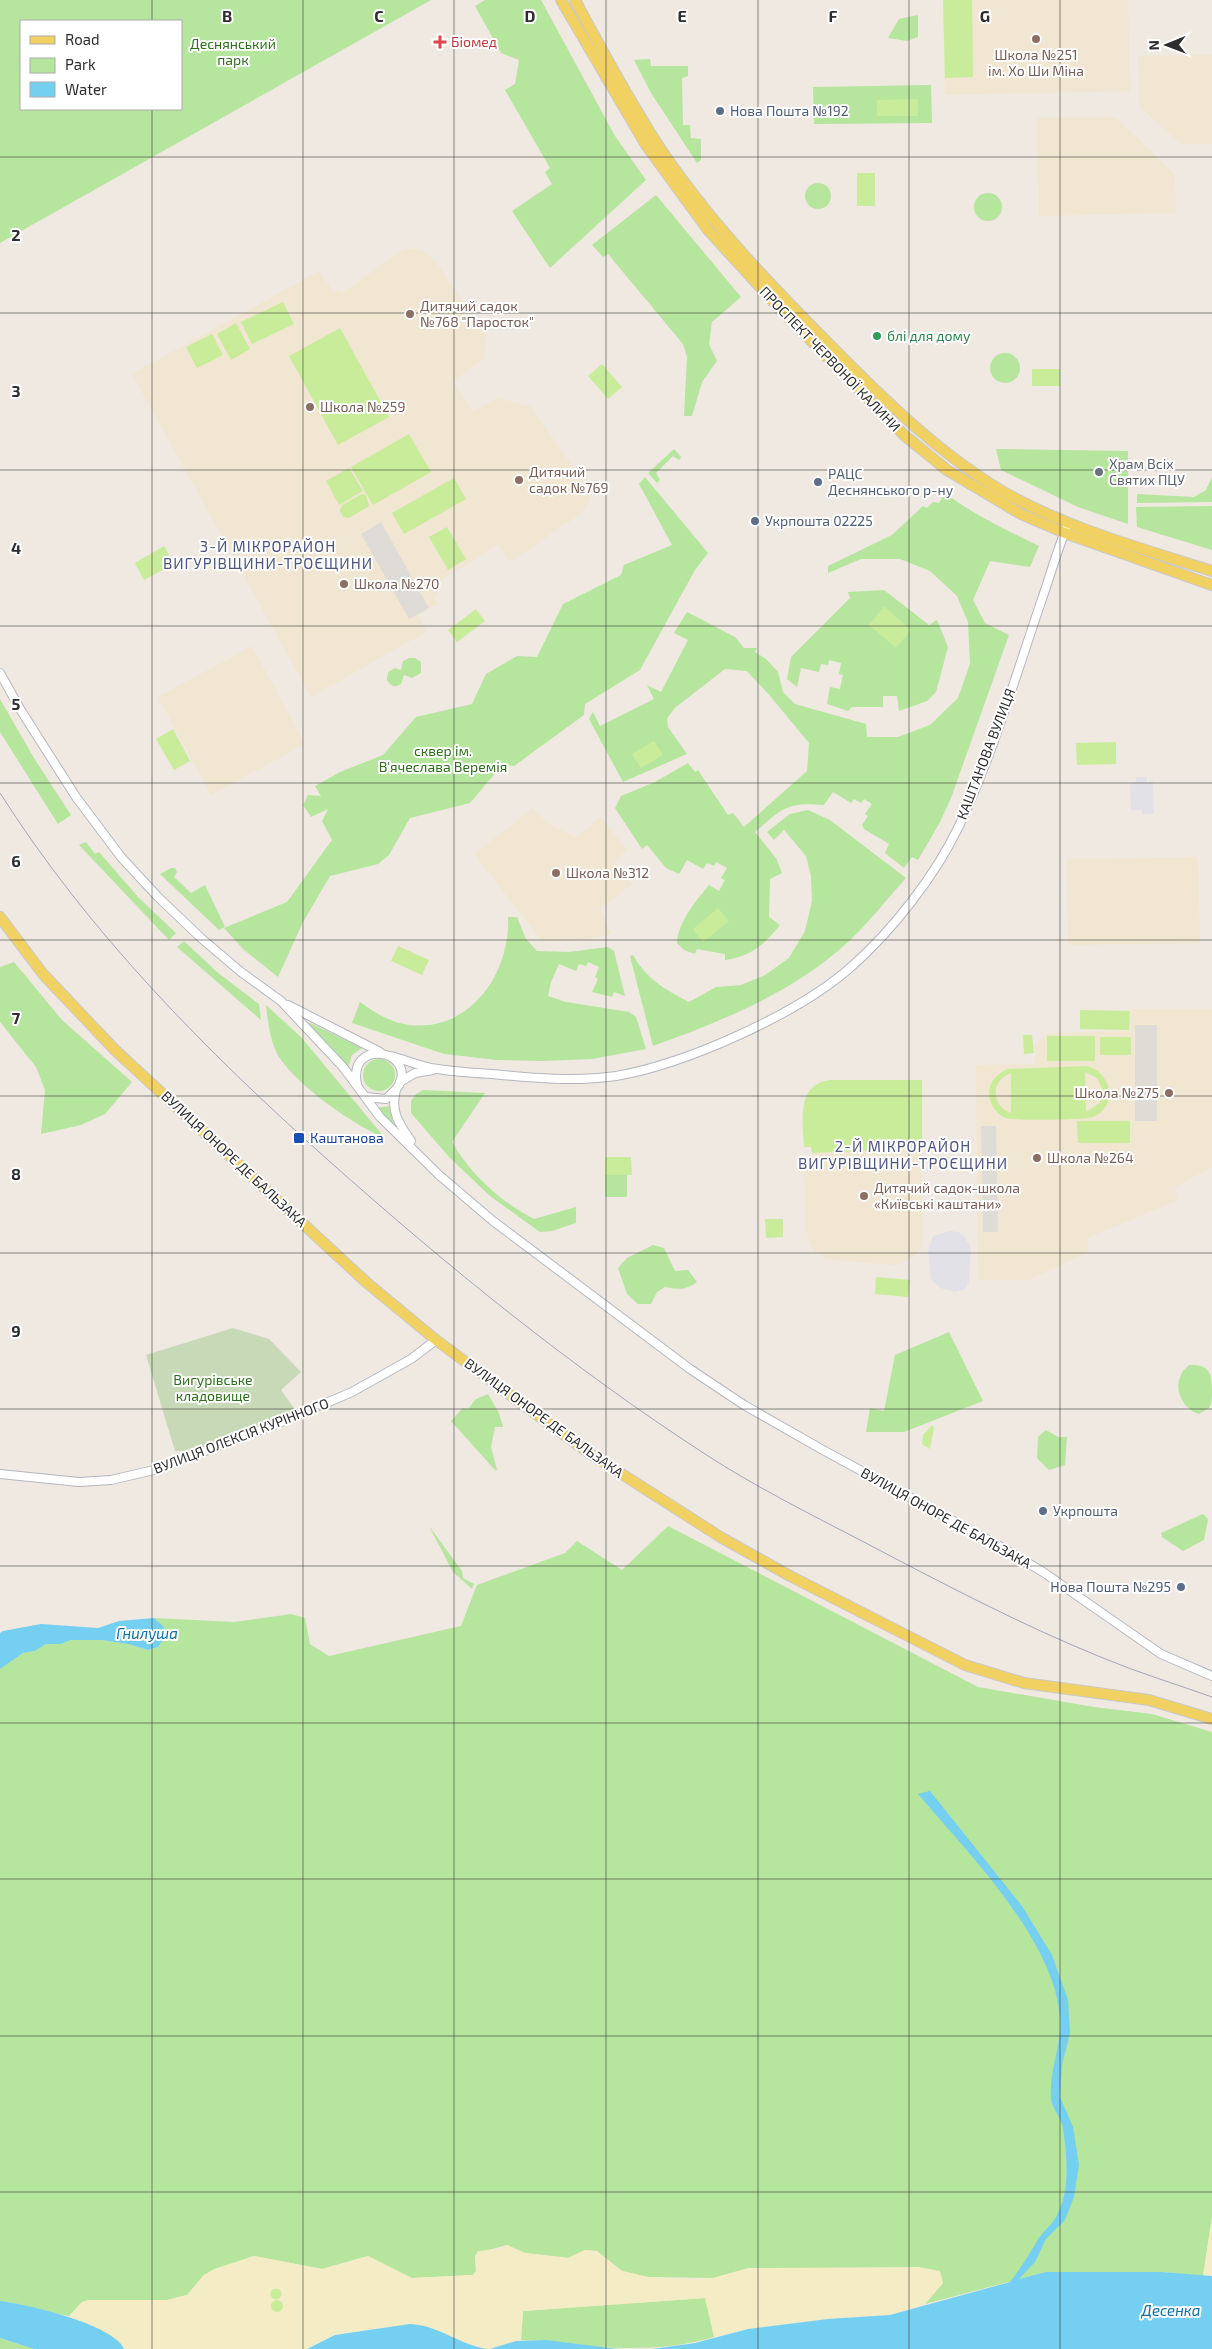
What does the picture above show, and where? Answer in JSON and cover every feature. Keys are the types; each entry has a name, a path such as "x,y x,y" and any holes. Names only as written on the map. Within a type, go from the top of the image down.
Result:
{"main road":[{"name":"ПРОСПЕКТ ЧЕРВОНОЇ КАЛИНИ","path":"561,0 612,90 671,181 708,230 780,309 904,435 947,470 1021,514 1065,532 1212,585"},
{"name":"ПРОСПЕКТ ЧЕРВОНОЇ КАЛИНИ","path":"575,0 602,51 655,140 716,222 803,318 896,411 954,459 998,489 1070,522 1212,571"},
{"name":"ВУЛИЦЯ ОНОРЕ ДЕ БАЛЬЗАКА","path":"0,917 43,974 115,1050 371,1286 436,1340 589,1453 722,1538 792,1577 964,1665 1024,1683 1150,1700 1212,1719"}],"street":[{"name":"КАШТАНОВА ВУЛИЦЯ","path":"391,1056 437,1069 559,1079 614,1076 654,1068 726,1040 769,1019 829,984 852,967 880,938 923,886 958,828 994,739 1070,522"},
{"path":"0,673 20,709 76,797 121,857 158,898 241,972 281,1001 332,1029 391,1056 400,1067 400,1082 396,1090 386,1099 366,1098 343,1067 281,1001"},
{"path":"358,1089 356,1076 360,1062 367,1056 382,1053"},
{"name":"КАШТАНОВА ВУЛИЦЯ","path":"400,1082 415,1074 437,1069"},
{"name":"ВУЛИЦЯ ОНОРЕ ДЕ БАЛЬЗАКА","path":"396,1090 394,1107 397,1121 420,1155"},
{"name":"ВУЛИЦЯ ОНОРЕ ДЕ БАЛЬЗАКА","path":"366,1098 380,1116 439,1175 493,1221 690,1369 744,1405 1003,1548 1042,1572 1161,1654 1212,1676"},
{"name":"ВУЛИЦЯ ОЛЕКСІЯ КУРІННОГО","path":"0,1474 79,1482 111,1480 162,1467 272,1426 352,1392 411,1359 436,1340"}],"shaded area":[{"name":"Школа №251 ім. Хо Ши Міна","path":"943,0 1128,0 1130,91 945,95"},
{"path":"1212,55 1212,144 1181,144 1139,106 1138,56"},
{"path":"1115,117 1175,175 1176,213 1039,216 1037,118"},
{"path":"404,249 421,249 436,262 486,336 484,359 453,381 473,412 497,398 531,407 592,494 583,512 510,562 498,545 439,581 440,587 436,590 439,595 434,598 437,604 418,614 426,632 311,697 132,374 319,271 334,293 339,289 342,293"},
{"path":"381,522 429,608 409,619 361,534"},
{"path":"252,646 305,744 211,795 158,697"},
{"path":"1136,777 1147,777 1147,782 1153,782 1154,814 1142,814 1142,810 1131,810 1130,783 1136,782"},
{"name":"Школа №312","path":"533,808 547,823 576,837 601,817 627,850 614,861 632,884 600,908 611,934 584,940 542,941 474,854"},
{"path":"1198,857 1200,943 1068,945 1067,859"},
{"path":"1131,1009 1212,1009 1212,1167 1175,1187 1178,1200 1088,1238 1088,1252 1029,1280 978,1280 976,1065 1035,1064 1035,1046 1047,1033 1131,1031"},
{"path":"1135,1025 1157,1025 1157,1121 1135,1121"},
{"path":"981,1126 996,1126 998,1232 983,1232"},
{"name":"Дитячий садок-школа «Київські каштани»","path":"922,1148 922,1245 916,1254 902,1263 893,1265 835,1260 825,1258 816,1252 810,1245 806,1229 804,1164 812,1157 812,1153"},
{"path":"950,1231 958,1232 965,1237 971,1249 969,1282 965,1289 955,1292 940,1288 931,1279 928,1251 933,1236"}],"green space":[{"name":"Деснянський парк","path":"0,0 431,0 0,243"},
{"path":"485,0 541,0 615,136 646,180 550,268 512,211 552,184 545,172 550,168 505,90 515,84 519,60 501,53 475,6"},
{"path":"943,0 972,0 973,77 945,78"},
{"path":"918,15 918,37 907,41 888,38 899,19"},
{"path":"650,59 651,66 688,66 688,76 682,78 683,125 690,125 691,138 701,139 701,160 697,163 651,93 634,60"},
{"path":"931,85 932,123 814,124 813,87"},
{"path":"918,99 918,116 877,116 877,100"},
{"path":"857,173 875,173 875,206 857,206"},
{"path":"818,183 827,187 831,196 827,205 818,209 809,205 805,196 809,187"},
{"path":"988,193 998,197 1002,207 998,217 988,221 978,217 974,207 978,197"},
{"path":"656,195 741,297 712,322 709,344 717,361 702,382 692,416 684,416 687,357 683,344 608,254 603,257 592,245"},
{"path":"283,302 294,324 252,344 241,322"},
{"path":"236,323 250,349 231,360 217,334"},
{"path":"340,328 389,417 338,445 289,356"},
{"path":"212,334 223,355 197,368 186,347"},
{"path":"1005,353 1016,357 1020,368 1016,379 1005,383 994,379 990,368 994,357"},
{"path":"602,364 622,387 608,399 588,376"},
{"path":"1032,369 1060,369 1060,386 1032,386"},
{"path":"409,434 431,472 373,505 351,467"},
{"path":"674,449 681,457 679,460 673,456 656,473 660,480 657,483 648,473"},
{"path":"996,449 1128,451 1128,524 1078,507 1001,470"},
{"path":"349,468 363,491 339,505 326,481"},
{"name":"сквер ім. В'ячеслава Веремія","path":"645,477 708,553 695,570 640,670 585,704 584,715 514,766 503,764 470,803 410,818 389,855 378,864 330,876 303,922 278,977 243,949 224,928 287,902 332,840 322,821 328,809 311,817 303,805 308,795 321,796 315,786 340,772 383,755 416,717 472,704 486,674 517,656 537,657 563,604 621,575 624,565 672,545 639,484"},
{"path":"1212,477 1212,502 1137,503 1137,494 1194,497 1206,490"},
{"path":"454,478 466,499 404,534 392,513"},
{"path":"945,493 1002,528 1039,546 1030,567 990,561 973,600 985,623 1009,635 951,798 940,822 918,860 912,857 904,868 885,853 889,844 864,829 862,825 868,816 865,814 872,804 864,799 861,803 854,799 851,803 833,792 824,805 811,804 786,808 755,832 776,858 782,873 770,879 769,917 780,925 762,944 742,956 725,960 725,954 697,949 695,954 684,950 677,943 684,920 709,885 719,891 725,880 721,878 727,868 716,862 714,866 707,863 703,869 687,860 679,874 666,868 647,845 642,849 615,808 621,796 655,782 688,763 695,772 698,770 728,815 733,813 744,827 807,771 809,743 747,671 725,669 676,707 667,718 668,727 687,754 623,782 589,719 593,712 600,726 654,699 647,685 661,692 688,640 674,633 687,612 735,637 744,648 757,648 755,652 766,659 778,672 783,692 795,704 866,724 867,737 898,737 930,725 958,698 970,664 968,622 957,596 930,571 900,559 861,559 828,573 828,566 892,535 923,506 927,508 933,502 939,503"},
{"path":"362,494 366,495 369,506 349,518 343,517 340,511 342,505"},
{"path":"1212,506 1212,550 1137,527 1136,507"},
{"path":"447,527 466,559 448,570 429,537"},
{"path":"164,546 174,564 144,580 135,563"},
{"path":"884,590 929,625 937,620 948,647 936,692 927,701 899,711 897,696 883,696 883,707 852,707 848,711 827,704 830,687 840,689 843,675 839,674 841,663 829,660 828,665 821,664 819,672 801,668 797,687 787,679 791,657 850,598 848,592"},
{"path":"884,606 911,630 896,648 869,625"},
{"path":"476,609 485,621 457,642 448,630"},
{"path":"415,658 421,662 421,673 412,678 404,675 401,684 397,686 391,685 387,680 388,672 395,668 401,670 403,661"},
{"path":"0,699 34,758 71,815 58,824 0,732"},
{"path":"173,729 190,761 174,770 156,739"},
{"path":"654,741 663,755 641,768 632,754"},
{"path":"1116,742 1116,764 1077,765 1076,743"},
{"path":"808,810 830,820 906,878 855,936 826,961 803,977 780,991 730,1016 653,1046 630,956 633,955 644,971 657,983 689,1002 716,987 741,985 765,975 789,958 805,931 812,901 811,876 806,856 784,830 774,840 767,832 790,814"},
{"path":"86,842 95,854 99,852 138,897 176,933 169,940 79,845"},
{"path":"175,868 177,872 174,877 191,893 205,885 225,927 219,930 160,874"},
{"path":"718,908 729,921 703,942 693,929"},
{"path":"508,917 517,917 526,939 537,951 569,952 608,947 614,951 625,996 614,992 612,997 592,992 598,979 595,977 599,967 588,962 586,966 579,964 576,971 559,964 551,982 548,996 566,1002 629,1012 636,1017 646,1049 592,1059 497,1060 444,1054 352,1023 360,1002 386,1018 404,1024 427,1025 447,1020 465,1011 481,997 493,980 502,960 507,939"},
{"path":"184,941 217,972 259,1004 261,1020 177,947"},
{"path":"398,946 429,960 422,975 391,961"},
{"path":"14,962 62,1020 132,1082 105,1114 81,1125 41,1134 45,1090 36,1067 0,1022 0,967"},
{"path":"266,1005 301,1037 385,1138 357,1124 327,1104 288,1069 273,1045"},
{"path":"1080,1010 1130,1011 1129,1030 1080,1029"},
{"path":"308,1022 362,1048 352,1055 348,1068"},
{"path":"1023,1035 1032,1035 1034,1053 1024,1054"},
{"path":"1047,1036 1095,1036 1095,1061 1047,1061"},
{"path":"1100,1037 1131,1037 1131,1055 1100,1055"},
{"path":"379,1059 385,1060 390,1064 394,1069 394,1081 390,1086 385,1090 379,1091 373,1090 368,1086 364,1081 363,1075 364,1069 368,1064 373,1060"},
{"path":"1087,1066 1095,1069 1102,1075 1109,1090 1109,1098 1101,1112 1093,1117 1035,1120 1006,1118 994,1109 989,1094 994,1078 1008,1069","holes":["1085,1072 1097,1078 1103,1091 1100,1103 1086,1112","1011,1073 1011,1113 1004,1110 1000,1105 996,1093 999,1081"]},
{"path":"830,1080 922,1080 922,1148 812,1153 811,1147 804,1147 804,1106 811,1089 819,1083"},
{"path":"423,1090 485,1093 452,1142 468,1166 499,1196 534,1219 576,1207 576,1223 552,1231 540,1232 490,1196 449,1157 411,1113 411,1101 416,1094"},
{"path":"389,1106 393,1122 402,1135 376,1108"},
{"path":"1077,1121 1130,1121 1130,1143 1078,1143"},
{"path":"605,1157 631,1157 632,1175 605,1175"},
{"path":"605,1175 627,1175 627,1197 605,1197"},
{"path":"765,1219 783,1219 783,1237 766,1238"},
{"path":"653,1245 664,1248 675,1271 688,1270 697,1282 682,1289 665,1287 657,1292 651,1304 638,1304 627,1294 618,1268 627,1258"},
{"path":"876,1277 910,1280 908,1297 875,1294"},
{"name":"Вигурівське кладовище","path":"233,1328 269,1339 301,1372 281,1390 297,1412 191,1451 175,1451 146,1355"},
{"path":"949,1332 983,1401 904,1432 866,1432 870,1408 884,1411 895,1355"},
{"path":"1189,1365 1206,1368 1210,1375 1211,1404 1209,1408 1199,1414 1185,1404 1179,1393 1178,1387 1182,1372"},
{"path":"488,1394 499,1413 503,1427 495,1427 491,1447 497,1470 451,1421 463,1408 468,1409 476,1399"},
{"path":"932,1425 934,1428 930,1449 922,1444 923,1435"},
{"path":"1046,1430 1058,1437 1067,1437 1065,1465 1049,1470 1037,1458 1038,1437"},
{"path":"1203,1514 1208,1519 1204,1540 1183,1551 1162,1537 1161,1533"},
{"path":"429,1526 462,1571 463,1578 474,1584 472,1589 453,1572"},
{"path":"668,1526 978,1687 1094,1707 1152,1714 1212,1732 1212,2217 1203,2276 1162,2272 1046,2272 925,2304 943,2283 749,2268 713,2278 648,2277 622,2271 596,2251 585,2250 568,2258 525,2253 507,2245 475,2256 476,2271 473,2275 411,2278 368,2256 322,2269 254,2256 204,2275 187,2295 167,2300 89,2300 82,2302 69,2316 0,2301 0,1669 23,1653 35,1651 46,1644 61,1644 71,1640 101,1640 128,1644 148,1650 158,1647 164,1639 164,1627 154,1618 234,1622 291,1614 305,1618 310,1644 329,1656 461,1626 477,1585 565,1553 577,1541 622,1570"},
{"path":"276,2288 282,2294 276,2300 270,2294"},
{"path":"706,2298 714,2337 699,2341 669,2346 624,2348 521,2340 523,2311"},
{"path":"277,2300 283,2306 277,2312 271,2306"},
{"path":"0,2338 34,2349 0,2349"}],"sand":[{"path":"1212,2217 1212,2276 1203,2276"},
{"path":"507,2245 525,2253 568,2258 585,2250 597,2251 622,2271 648,2277 713,2278 749,2268 919,2267 940,2271 943,2283 925,2304 890,2315 828,2319 748,2329 714,2337 705,2298 523,2311 521,2340 487,2349 460,2341 428,2326 392,2326 335,2335 307,2349 124,2349 115,2339 69,2316 82,2302 89,2300 167,2300 187,2295 204,2275 214,2269 254,2256 322,2269 368,2256 412,2278 473,2275 476,2271 475,2256 478,2251 497,2249"}],"water":[{"name":"Гнилуша","path":"154,1618 164,1627 164,1639 158,1647 148,1650 128,1644 101,1640 71,1640 61,1644 46,1644 35,1651 23,1653 0,1669 0,1633 3,1631 41,1624 98,1628 119,1621"},
{"name":"Десенка","path":"930,1791 1022,1906 1052,1955 1068,2000 1070,2033 1062,2065 1060,2097 1073,2127 1079,2165 1074,2197 1065,2220 1046,2239 1035,2262 1019,2279 1046,2272 1162,2272 1212,2276 1212,2349 652,2349 695,2343 748,2329 828,2319 890,2315 1010,2282 1041,2235 1056,2217 1064,2196 1067,2174 1063,2128 1051,2097 1052,2077 1060,2028 1054,1988 1043,1958 1006,1898 918,1794"},
{"path":"0,2301 48,2311 87,2324 104,2331 117,2340 124,2349 34,2349 0,2338"},
{"path":"410,2324 440,2331 468,2344 487,2349 307,2349 335,2335"},
{"path":"546,2340 618,2349 490,2349 516,2341"}],"tram line":[{"path":"0,793 35,844 110,942 151,988 237,1076 328,1160 418,1238 558,1351 655,1421 705,1454 801,1509 1010,1617 1144,1674 1212,1697"}],"place":[{"name":"Школа №251 ім. Хо Ши Міна","path":"1036,39"},
{"name":"Біомед","path":"440,42"},
{"name":"Нова Пошта №192","path":"720,111"},
{"name":"Дитячий садок №768 \"Паросток\"","path":"410,314"},
{"name":"блі для дому","path":"877,336"},
{"name":"Школа №259","path":"310,407"},
{"name":"Храм Всіх Святих ПЦУ","path":"1099,472"},
{"name":"Дитячий садок №769","path":"519,480"},
{"name":"РАЦС Деснянського р-ну","path":"818,482"},
{"name":"Укрпошта 02225","path":"755,521"},
{"name":"Школа №270","path":"344,584"},
{"name":"Школа №312","path":"556,873"},
{"name":"Школа №275","path":"1169,1093"},
{"name":"Каштанова","path":"299,1138"},
{"name":"Школа №264","path":"1037,1158"},
{"name":"Дитячий садок-школа «Київські каштани»","path":"864,1196"},
{"name":"Укрпошта","path":"1043,1511"},
{"name":"Нова Пошта №295","path":"1181,1587"}],"district":[{"name":"3-Й МІКРОРАЙОН ВИГУРІВЩИНИ-ТРОЄЩИНИ","path":"268,556"},
{"name":"2-Й МІКРОРАЙОН ВИГУРІВЩИНИ-ТРОЄЩИНИ","path":"903,1156"}]}
